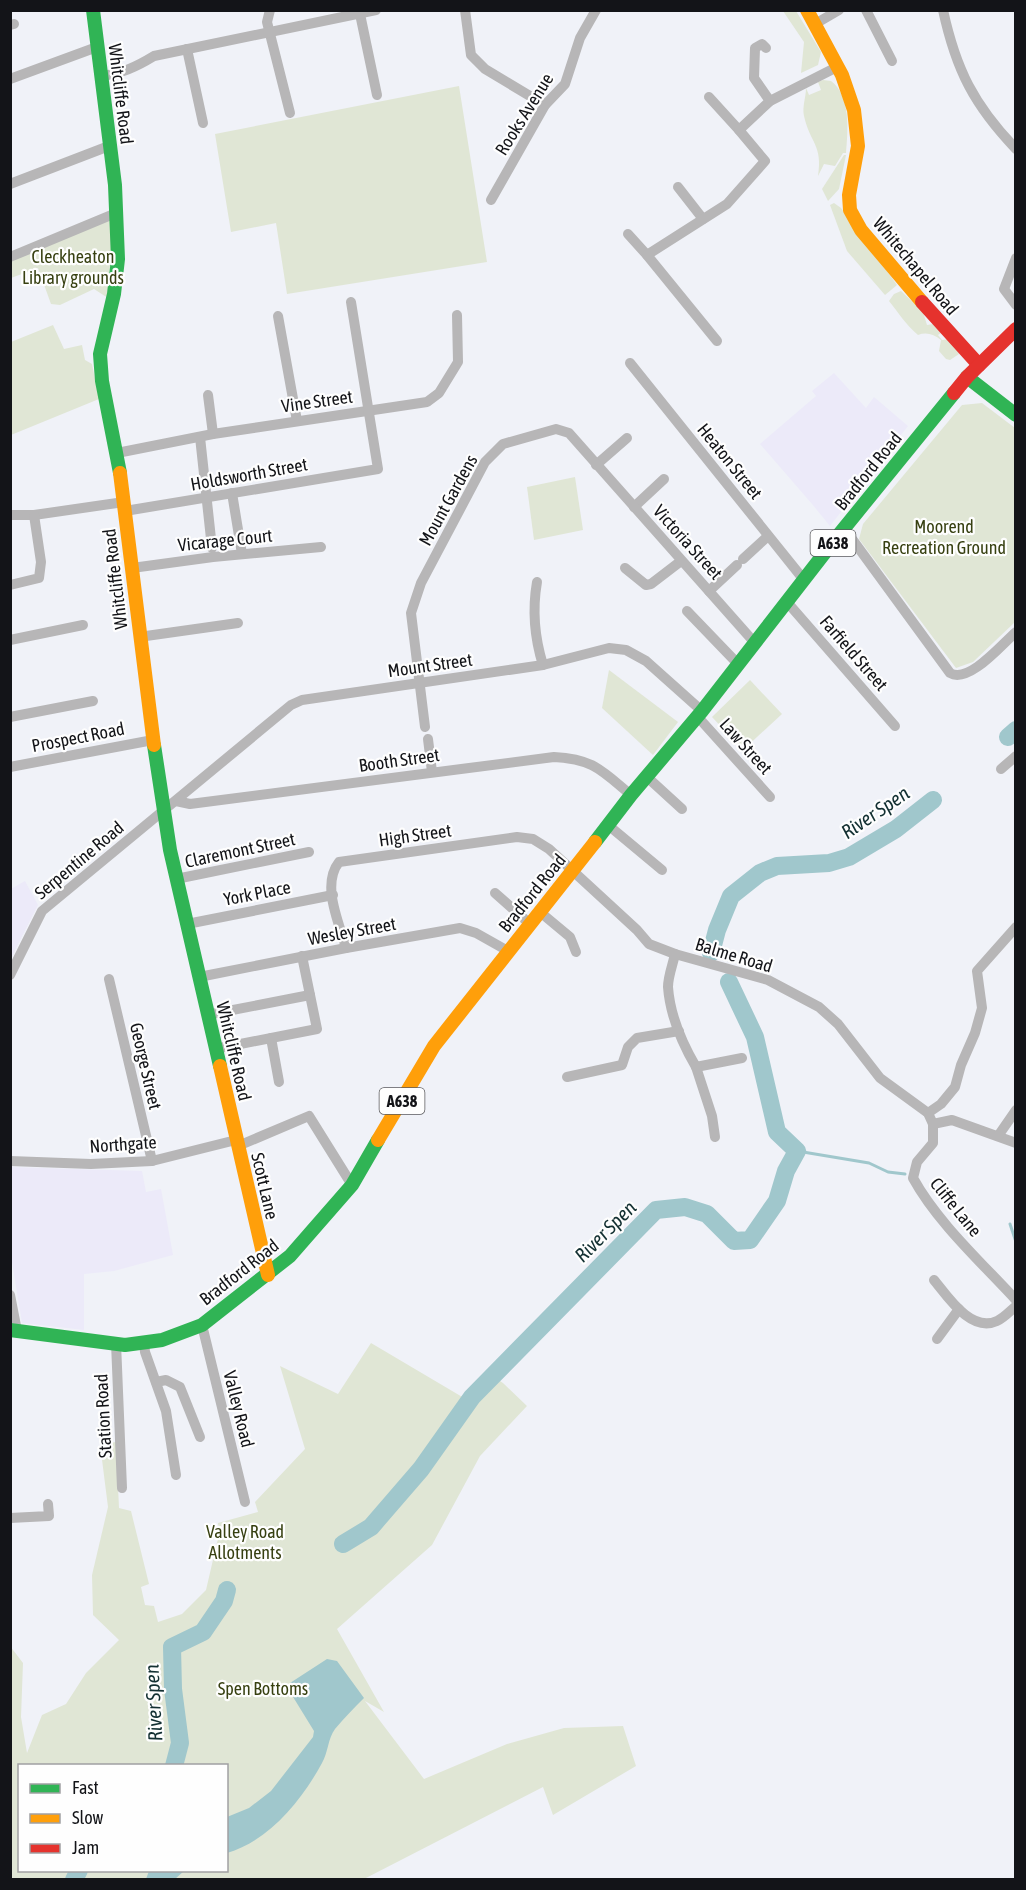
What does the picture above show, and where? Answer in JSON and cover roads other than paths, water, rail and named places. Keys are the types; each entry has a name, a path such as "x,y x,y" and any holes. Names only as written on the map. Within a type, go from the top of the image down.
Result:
{"main road":[{"name":"Whitcliffe Road","path":"93,10 115,185 118,260 114,294 100,354 102,381 125,506 163,812 176,879 237,1143"},
{"name":"Whitechapel Road","path":"807,10 852,97 858,145 850,194 850,210 860,226 930,313 979,365"},
{"name":"Bradford Road","path":"14,1330 125,1345 162,1340 202,1325 290,1256 352,1185 434,1046 508,951 967,377 1016,330"},
{"path":"967,377 1016,415"},
{"name":"Scott Lane","path":"237,1143 268,1275"}],"street":[{"path":"270,10 267,22 290,113"},
{"path":"100,76 118,74 154,56 376,10"},
{"path":"465,10 471,55 485,69 545,105"},
{"name":"Rooks Avenue","path":"491,200 545,105 565,84 580,38 596,10"},
{"path":"815,24 839,10"},
{"path":"866,10 892,61"},
{"path":"943,10 959,67 975,100 1016,149"},
{"path":"360,14 377,95"},
{"path":"766,48 762,44 755,48 754,78 770,100"},
{"path":"10,79 97,47"},
{"path":"187,49 203,123"},
{"path":"739,130 770,100 837,67"},
{"path":"647,255 727,204 765,161 709,97"},
{"path":"10,184 110,146"},
{"path":"678,187 703,219"},
{"path":"10,257 116,213"},
{"path":"628,234 717,341"},
{"path":"1016,258 1004,289 1016,305"},
{"path":"351,302 369,410"},
{"name":"Vine Street","path":"117,453 213,434 427,402 439,393 458,362 457,315"},
{"path":"278,316 297,421"},
{"name":"Heaton Street","path":"630,363 804,580"},
{"path":"208,395 213,434"},
{"name":"Holdsworth Street","path":"10,515 34,515 207,497 378,469 369,410"},
{"name":"Mount Gardens","path":"425,727 411,613 421,583 485,462 503,444 556,429 569,433 596,465"},
{"path":"200,437 212,548"},
{"path":"596,465 627,438"},
{"name":"Victoria Street","path":"596,465 754,642"},
{"path":"634,507 664,479"},
{"path":"232,493 242,554"},
{"path":"10,585 39,578 41,562 34,515"},
{"path":"844,528 950,673 958,676 969,673 1016,632"},
{"path":"709,591 768,536"},
{"name":"Vicarage Court","path":"132,568 321,547"},
{"path":"625,568 646,585 651,584 681,561"},
{"path":"537,582 533,608 538,649 543,665"},
{"name":"Farfield Street","path":"787,602 895,726"},
{"path":"687,610 737,663"},
{"path":"140,637 238,623"},
{"path":"10,640 83,625"},
{"name":"Mount Street","path":"176,801 291,705 302,700 543,665 609,648 626,650 646,661 699,714"},
{"path":"10,717 93,701"},
{"name":"Law Street","path":"699,714 770,797"},
{"path":"428,739 432,772"},
{"name":"Prospect Road","path":"10,767 153,740"},
{"path":"1001,769 1016,756"},
{"name":"Booth Street","path":"176,801 190,804 554,757 575,758 598,767 631,795"},
{"path":"647,777 682,809"},
{"path":"163,812 176,801"},
{"name":"Serpentine Road","path":"10,975 42,911 163,812"},
{"path":"608,825 663,870"},
{"name":"High Street","path":"346,948 330,883 333,870 339,862 517,837 533,839 549,849 574,871"},
{"name":"Claremont Street","path":"176,879 309,852"},
{"name":"Balme Road","path":"574,871 649,944 675,954 768,980 819,1007 838,1024 880,1078 928,1113 933,1124"},
{"path":"495,893 530,924"},
{"name":"York Place","path":"187,924 333,895"},
{"path":"540,912 570,937 576,952"},
{"path":"928,1113 941,1104 955,1088 961,1065 975,1033 982,1008 977,971 1016,927"},
{"name":"Wesley Street","path":"199,977 460,928 476,933 508,951"},
{"path":"675,954 668,984 673,1015 684,1047 696,1067 712,1116 715,1137"},
{"path":"215,1049 317,1029 302,956"},
{"name":"George Street","path":"109,979 152,1161"},
{"path":"207,1015 310,996"},
{"path":"567,1077 622,1065 628,1047 637,1038 679,1031"},
{"path":"271,1038 279,1082"},
{"path":"696,1067 742,1058"},
{"path":"998,1136 1016,1110"},
{"name":"Northgate","path":"10,1161 91,1164 152,1161 237,1143 309,1116 352,1185"},
{"path":"933,1124 952,1120 1016,1143"},
{"name":"Cliffe Lane","path":"933,1124 933,1143 918,1162 913,1178 921,1194 938,1215 1016,1300"},
{"path":"934,1280 959,1309 969,1317 987,1324 999,1320 1016,1306"},
{"path":"10,1295 14,1330"},
{"path":"937,1339 959,1309"},
{"name":"Valley Road","path":"202,1325 245,1502"},
{"name":"Station Road","path":"116,1343 122,1488"},
{"path":"144,1343 166,1411 176,1475"},
{"path":"156,1382 166,1380 180,1387 200,1437"},
{"path":"10,1518 50,1516 48,1504"}],"water":[{"path":"327,1659 337,1661 364,1698 335,1729 322,1763 294,1805 257,1839 228,1853 228,1817 249,1808 271,1791 313,1737 314,1731 290,1692 290,1683"},
{"path":"148,1872 183,1872 175,1879 146,1879"}],"waterway":[{"name":"River Spen","path":"1008,737 1016,730"},
{"name":"River Spen","path":"711,953 717,930 731,896 760,873 777,866 829,863 849,857 896,829 933,800"},
{"name":"River Spen","path":"343,1544 371,1527 421,1469 472,1397 656,1210 685,1207 707,1214 734,1241 750,1240 777,1201 786,1171 797,1151 777,1132 755,1037 729,982"},
{"path":"797,1151 869,1163 888,1172 905,1174"},
{"path":"1010,1224 1016,1242"},
{"name":"River Spen","path":"175,1764 180,1743 173,1689 172,1647 203,1632 224,1601 227,1590"},
{"name":"River Spen","path":"74,1880 78,1872"}],"park label":[{"name":"Cleckheaton Library grounds","path":"73,266"},
{"name":"Moorend Recreation Ground","path":"944,536"},
{"name":"Valley Road Allotments","path":"245,1541"},
{"name":"Spen Bottoms","path":"263,1688"}]}
